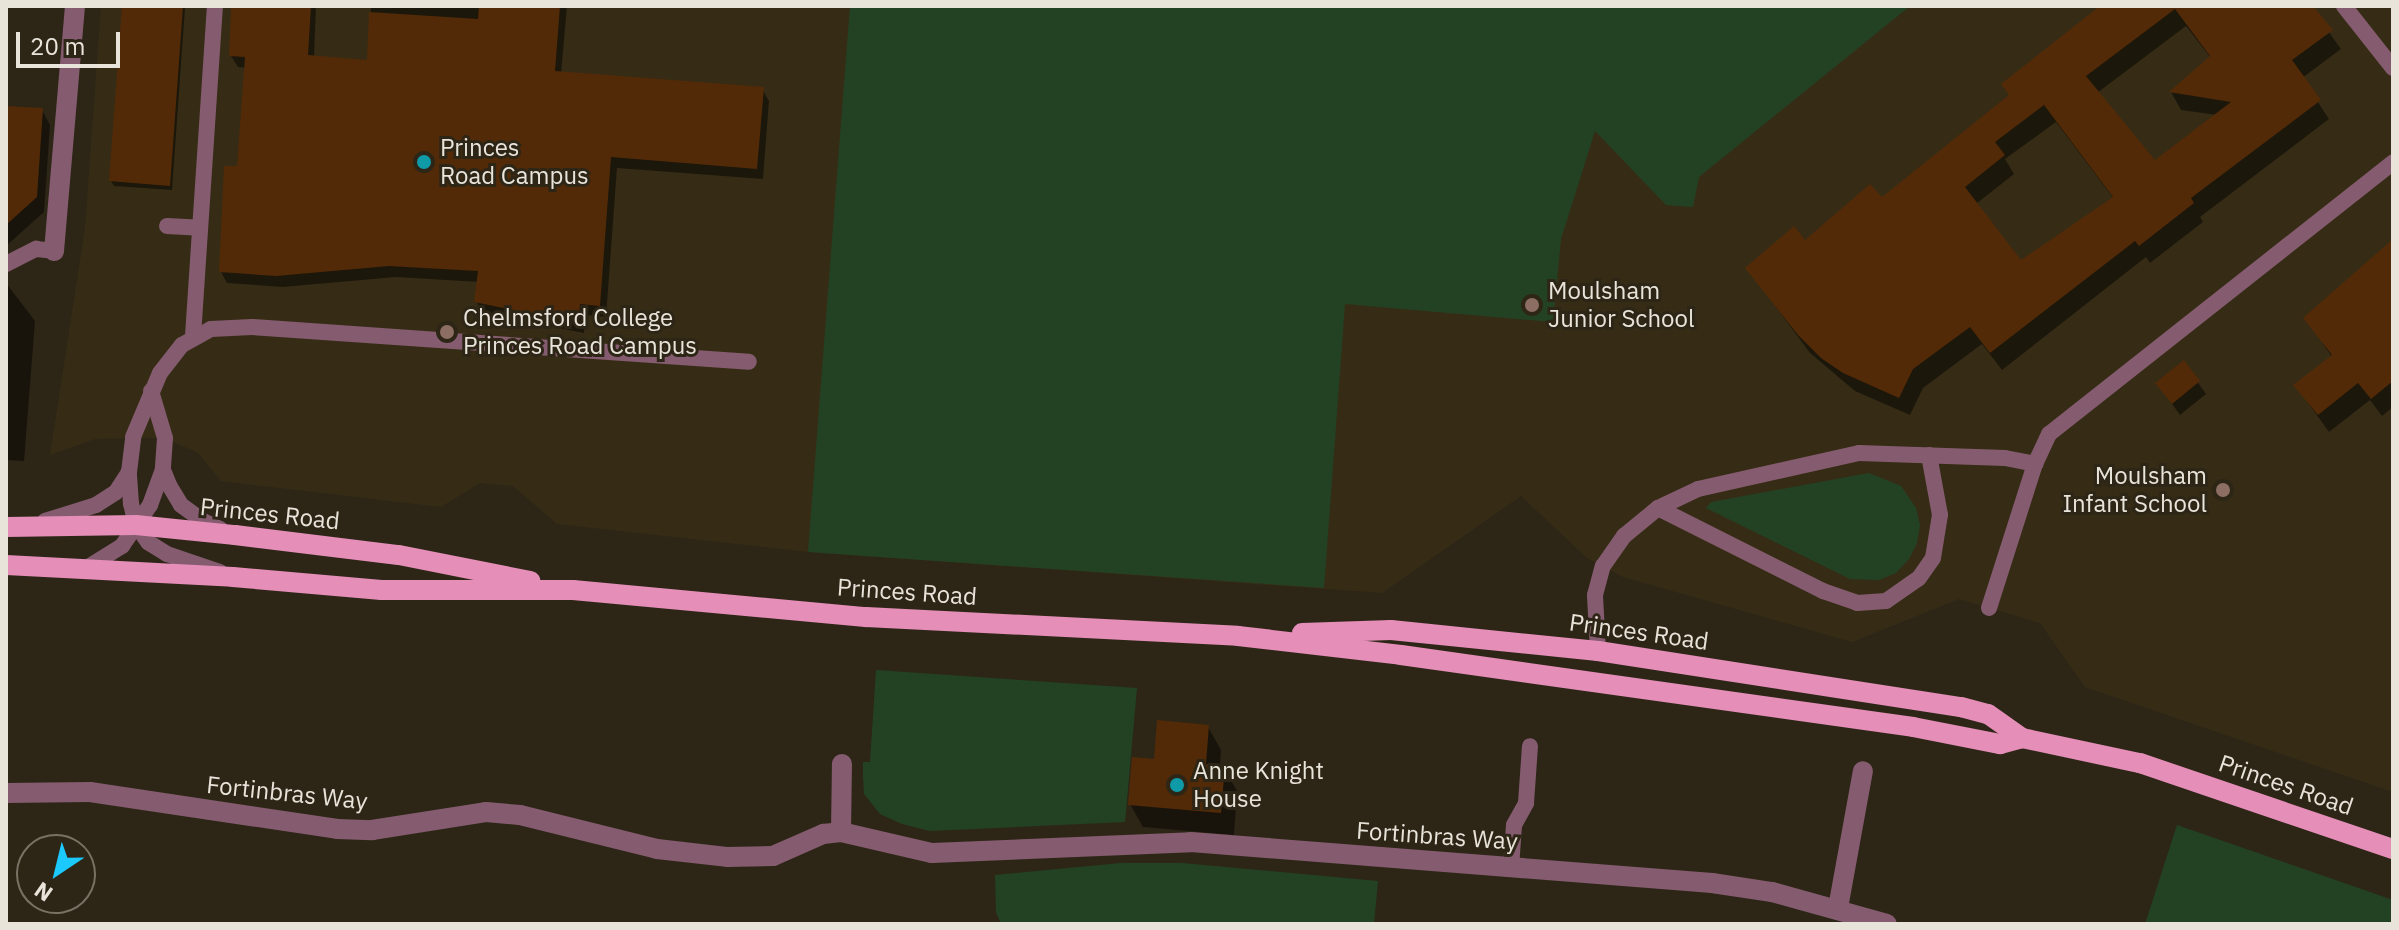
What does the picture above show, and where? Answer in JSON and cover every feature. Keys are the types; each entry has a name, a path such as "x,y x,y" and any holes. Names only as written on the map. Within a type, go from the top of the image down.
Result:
{"main road":[{"name":"Princes Road","path":"6,527 136,525 235,535 399,555 573,590"},
{"name":"Princes Road","path":"6,565 233,577 381,590 573,590 866,617 1238,636 1866,720 2000,744 2022,738"},
{"name":"Princes Road","path":"1238,636 1391,630 1598,651 1961,707 1988,714 2022,738 2140,763 2393,849"}],"street":[{"path":"54,251 75,6"},
{"path":"841,832 842,764"},
{"path":"1838,908 1863,771"},
{"name":"Fortinbras Way","path":"6,793 90,792 337,829 372,830 486,812 520,815 657,849 727,857 773,856 823,834 841,832 932,853 1191,842 1712,883 1772,892 1887,924"}],"lane":[{"path":"193,336 215,6"},
{"path":"2344,6 2393,68"},
{"path":"1989,608 2035,464 2049,434 2393,162"},
{"path":"167,226 200,228"},
{"path":"6,264 36,249 54,251"},
{"path":"233,577 167,554 148,542 136,525 129,472 133,437 160,373 193,336 225,326 241,326 749,362"},
{"path":"81,571 104,560 122,546 150,505 163,470 165,438 151,391"},
{"path":"1598,651 1595,595 1603,566 1624,536 1658,508 1698,489 1859,453 2005,458 2035,464"},
{"path":"1658,508 1823,591 1857,603 1886,601 1919,578 1933,558 1940,515 1929,455"},
{"path":"163,470 181,505 203,521 235,535"},
{"path":"28,525 96,505 116,492 129,472"},
{"path":"1511,868 1514,825 1526,803 1530,746"}],"shaded area":[{"name":"Moulsham Junior School","path":"101,6 2393,6 2393,792 2085,687 2040,623 1959,599 1852,642 1623,577 1587,558 1521,496 1382,593 808,552 557,524 513,486 480,483 441,507 221,481 198,453 165,438 95,439 50,455 85,228"}],"green space":[{"path":"850,6 1910,6 1699,177 1693,207 1666,205 1595,131 1561,239 1553,322 1345,304 1324,588 808,552"},
{"path":"1869,473 1901,486 1916,508 1920,525 1917,543 1909,559 1896,573 1879,580 1850,579 1706,508 1711,502"},
{"path":"876,670 1137,688 1125,822 930,831 880,814 864,794 863,777 863,762 870,762"},
{"path":"2177,825 2393,900 2393,924 2145,924"},
{"path":"1121,863 1182,863 1378,881 1374,924 1001,924 996,912 995,875"}],"building":[{"path":"122,6 183,6 170,186 109,181"},
{"name":"Princes Road Campus","path":"311,6 308,55 367,60 369,12 478,19 479,6 560,6 555,71 764,87 757,169 611,157 600,306 580,304 579,323 474,302 478,271 389,266 276,276 219,272 224,166 237,166 245,57 229,56 231,8"},
{"path":"2100,6 2313,6 2333,30 2292,60 2321,100 2191,198 2194,203 2139,246 2135,241 1990,353 1970,327 1913,369 1899,398 1843,373 1821,358 1798,335 1745,268 1794,226 1805,240 1870,184 1882,197 2009,95 2001,84","holes":["2175,9 2210,56 2169,92 2231,102 2155,160 2086,76","2044,105 2113,197 2021,260 1965,187 2005,155 1995,142"]},
{"path":"6,106 43,108 37,197 6,225"},
{"path":"2393,239 2393,381 2371,399 2358,383 2318,415 2293,385 2332,355 2303,318"},
{"path":"2184,360 2200,381 2172,404 2155,383"},
{"name":"Anne Knight House","path":"1157,720 1209,725 1206,764 1225,766 1221,813 1128,805 1132,757 1154,759"}],"place":[{"name":"Princes Road Campus","path":"424,162"},
{"name":"Moulsham Junior School","path":"1532,305"},
{"name":"Chelmsford College Princes Road Campus","path":"447,332"},
{"name":"Moulsham Infant School","path":"2223,490"},
{"name":"Anne Knight House","path":"1177,785"}]}
